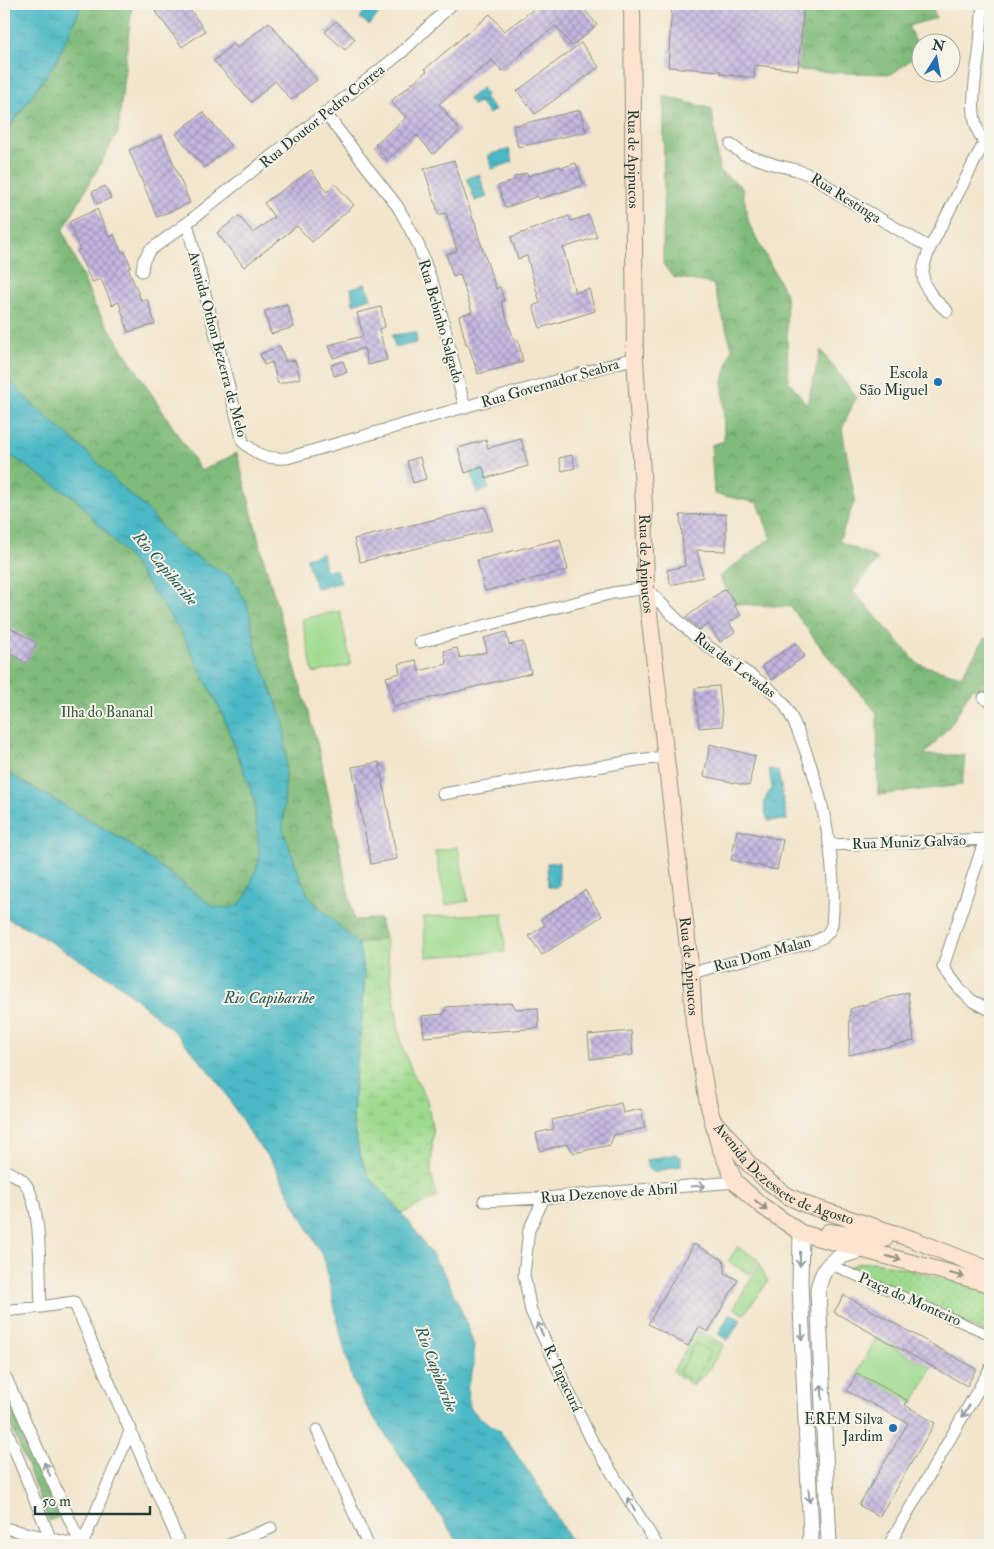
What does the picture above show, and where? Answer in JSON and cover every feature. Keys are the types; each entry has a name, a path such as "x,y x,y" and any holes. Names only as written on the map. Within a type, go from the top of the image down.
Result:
{"main road":[{"name":"Rua de Apipucos","path":"632,4 635,358 644,506 646,588 691,973 694,1024 711,1120"},
{"name":"Avenida Dezessete de Agosto","path":"711,1120 719,1145 735,1182 762,1206 801,1233 990,1284"},
{"name":"Avenida Dezessete de Agosto","path":"711,1120 730,1139 747,1162 786,1195 807,1205 912,1239 990,1270"},
{"path":"801,1233 820,1231 869,1236 900,1242 912,1239"}],"street":[{"name":"Rua Doutor Pedro Correa","path":"142,271 142,262 149,251 401,53 452,4"},
{"path":"947,311 937,302 925,285 923,275 930,248 987,146 976,128 973,92 979,53 982,4"},
{"name":"Rua Bebinho Salgado","path":"325,113 398,207 418,244 436,293 465,408"},
{"name":"Rua Restinga","path":"731,145 743,154 815,177 841,196 930,248"},
{"name":"Avenida Othon Bezerra de Melo","path":"187,223 243,442 257,455 287,458 465,408"},
{"name":"Rua Governador Seabra","path":"465,408 635,358"},
{"path":"420,642 613,593 646,588"},
{"name":"Rua das Levadas","path":"646,588 701,641 761,682 782,700 790,714 801,739 822,805 833,881 833,916 830,931"},
{"path":"443,794 637,760 665,757"},
{"path":"987,839 943,967 971,1000 990,1010"},
{"name":"Rua Muniz Galvão","path":"828,845 987,839"},
{"name":"Rua Dom Malan","path":"691,973 809,942 825,937 830,931"},
{"path":"4,1170 24,1181 34,1202 37,1224 41,1307"},
{"name":"Rua Dezenove de Abril","path":"484,1201 544,1198 735,1182"},
{"name":"R. Tapacurá","path":"544,1198 529,1230 527,1247 524,1275 531,1311 591,1439 657,1545"},
{"path":"801,1233 800,1284 810,1545"},
{"path":"829,1545 818,1289 822,1275 834,1259 845,1254 865,1250"},
{"name":"Praça do Monteiro","path":"829,1264 990,1335"},
{"path":"4,1311 74,1302 180,1545"},
{"path":"889,1545 990,1369"},
{"path":"4,1376 81,1545"},
{"path":"4,1423 52,1542"},
{"path":"81,1545 131,1429"},
{"path":"317,1430 368,1545"},
{"path":"4,1528 52,1542 81,1545"},
{"path":"235,1544 271,1528"}],"green space":[{"path":"82,4 132,4 118,132 63,230 95,306 201,471 237,453 263,557 319,750 354,920 380,919 385,938 358,944 309,897 297,869 283,829 286,755 284,722 257,653 248,606 232,577 177,546 147,509 31,403 4,374 4,136 57,60"},
{"path":"804,4 932,4 936,18 908,26 912,34 912,59 892,74 798,70"},
{"path":"664,96 712,109 719,171 742,187 749,224 786,294 788,380 807,405 821,350 856,397 842,429 855,500 839,541 878,559 853,591 918,664 961,676 985,638 990,641 990,693 972,688 952,723 924,755 965,755 962,785 878,795 877,713 825,653 791,607 736,604 719,577 771,538 758,503 714,494 711,445 724,441 723,381 732,348 713,284 673,277 663,264"},
{"name":"Ilha do Bananal","path":"4,451 76,499 131,560 181,632 222,713 254,798 260,858 247,894 240,904 230,908 214,907 124,840 4,771"},
{"path":"340,611 351,665 313,673 302,619"},
{"path":"458,847 468,901 446,905 435,851"},
{"path":"503,913 505,952 426,957 423,917"},
{"path":"385,938 401,1043 411,1069 427,1100 433,1132 431,1173 437,1198 402,1213 369,1177 359,1152 353,1124 355,1077 365,976 358,944"},
{"path":"737,1247 758,1259 750,1274 728,1262"},
{"path":"760,1262 768,1282 744,1314 734,1308"},
{"path":"874,1262 990,1290 990,1335 843,1270 858,1263"},
{"path":"697,1330 724,1345 707,1372 692,1386 673,1371"},
{"path":"876,1338 932,1368 913,1404 857,1373"},
{"path":"695,1343 711,1352 694,1382 679,1373"},
{"path":"4,1389 59,1517 49,1521 4,1408"}],"water":[{"path":"4,4 82,4 57,60 4,135"},
{"path":"368,4 379,14 369,25 360,18 364,12 357,6"},
{"path":"482,88 487,94 484,97 495,110 489,114 479,102 474,106 468,99"},
{"path":"509,149 513,162 492,169 488,155"},
{"path":"479,174 487,197 475,201 467,178"},
{"path":"366,284 371,298 353,304 351,288"},
{"path":"416,332 417,343 395,347 392,335"},
{"name":"Rio Capibaribe","path":"4,374 31,403 147,509 177,546 232,577 248,606 257,653 284,722 286,755 283,829 309,897 358,944 365,976 355,1077 353,1124 359,1152 369,1177 414,1229 445,1274 464,1317 474,1346 474,1365 467,1388 470,1407 479,1417 500,1431 541,1490 573,1545 460,1545 366,1406 353,1381 324,1259 274,1165 248,1131 220,1084 176,1033 116,982 29,929 4,917 4,771 124,840 214,907 230,908 240,904 247,894 260,858 254,798 222,713 181,632 131,560 76,499 4,451"},
{"path":"483,467 489,489 477,493 471,471"},
{"path":"322,553 325,570 336,570 341,583 316,588 306,558"},
{"path":"769,769 778,771 787,820 768,821 764,804 772,788"},
{"path":"559,862 559,887 548,887 547,863"},
{"path":"675,1154 681,1157 681,1166 653,1172 648,1169 646,1160"},
{"path":"730,1314 741,1320 728,1340 718,1334"}],"building":[{"path":"150,4 186,4 205,31 182,47"},
{"path":"541,4 580,4 597,25 572,46 556,26 522,52 502,71 492,60 439,104 460,131 433,154 417,135 387,160 375,144 406,118 391,101 427,71 425,69 490,14 504,31"},
{"path":"672,4 804,4 798,70 755,65 754,78 721,74 721,71 668,67"},
{"path":"336,21 355,39 345,50 325,32"},
{"path":"269,22 317,80 291,100 275,81 251,102 214,61 233,43 237,48"},
{"path":"581,43 599,67 535,114 517,91"},
{"path":"580,110 586,132 518,147 513,126"},
{"path":"203,112 231,146 204,168 176,134"},
{"path":"162,136 190,203 157,217 129,150"},
{"path":"454,160 496,289 500,287 504,301 501,301 514,340 518,340 523,362 478,374 468,344 466,344 459,316 472,312 460,274 453,277 446,254 457,251 446,213 439,215 424,169"},
{"path":"576,163 584,185 539,199 538,196 505,208 498,186 515,180 514,177 527,173 528,176"},
{"path":"311,170 327,192 335,184 354,205 312,242 297,226 244,267 217,233 239,216 253,233 274,217 264,203"},
{"path":"105,186 111,198 97,204 92,192"},
{"path":"97,209 109,237 114,235 122,253 125,252 131,267 128,268 141,300 147,299 155,324 128,332 119,302 112,305 101,279 92,282 77,251 80,250 69,222"},
{"path":"589,215 597,237 563,248 575,293 589,289 595,311 540,328 533,306 540,303 527,256 518,259 511,237 569,216 571,221"},
{"path":"287,304 294,327 271,334 264,311"},
{"path":"381,307 385,327 379,329 387,360 368,365 364,348 333,358 329,345 363,336 357,313"},
{"path":"280,346 286,362 295,360 300,378 278,384 272,362 264,365 260,354"},
{"path":"343,361 347,372 334,376 331,365"},
{"path":"521,439 528,466 486,478 483,467 465,473 458,448 486,440 488,448"},
{"path":"572,455 575,468 562,471 559,458"},
{"path":"420,457 426,479 413,483 407,461"},
{"path":"486,507 492,530 360,562 354,539"},
{"path":"726,514 726,551 697,550 703,577 671,585 667,570 685,566 680,515"},
{"path":"560,539 568,570 485,591 477,560"},
{"path":"725,589 736,604 734,605 741,615 729,623 735,632 720,642 708,624 700,630 686,617"},
{"path":"4,624 37,643 26,663 4,650"},
{"path":"506,632 509,645 523,642 531,673 394,707 386,677 400,673 398,664 416,660 419,671 447,664 444,651 457,648 460,658 487,652 484,638"},
{"path":"796,643 805,656 772,680 762,666"},
{"path":"719,686 723,726 699,728 695,688"},
{"path":"710,744 755,756 749,786 704,776"},
{"path":"379,762 397,859 371,864 352,767"},
{"path":"737,830 783,840 777,870 731,860"},
{"path":"585,890 602,916 542,955 529,936 545,925 541,919"},
{"path":"908,992 914,1041 849,1055 850,1009"},
{"path":"512,1003 516,1009 538,1008 539,1028 424,1037 422,1016 444,1014 446,1007"},
{"path":"631,1031 633,1055 590,1059 588,1035"},
{"path":"621,1103 623,1113 641,1109 645,1128 614,1135 610,1145 574,1153 567,1144 540,1151 536,1133 554,1129 552,1120"},
{"path":"694,1244 723,1260 725,1273 738,1280 708,1332 699,1327 688,1346 648,1324"},
{"path":"844,1295 976,1369 967,1386 834,1312"},
{"path":"857,1373 907,1400 905,1405 935,1423 879,1517 859,1505 908,1423 847,1391"}],"place":[{"name":"Escola São Miguel","path":"938,382"},
{"name":"EREM Silva Jardim","path":"893,1428"}]}
